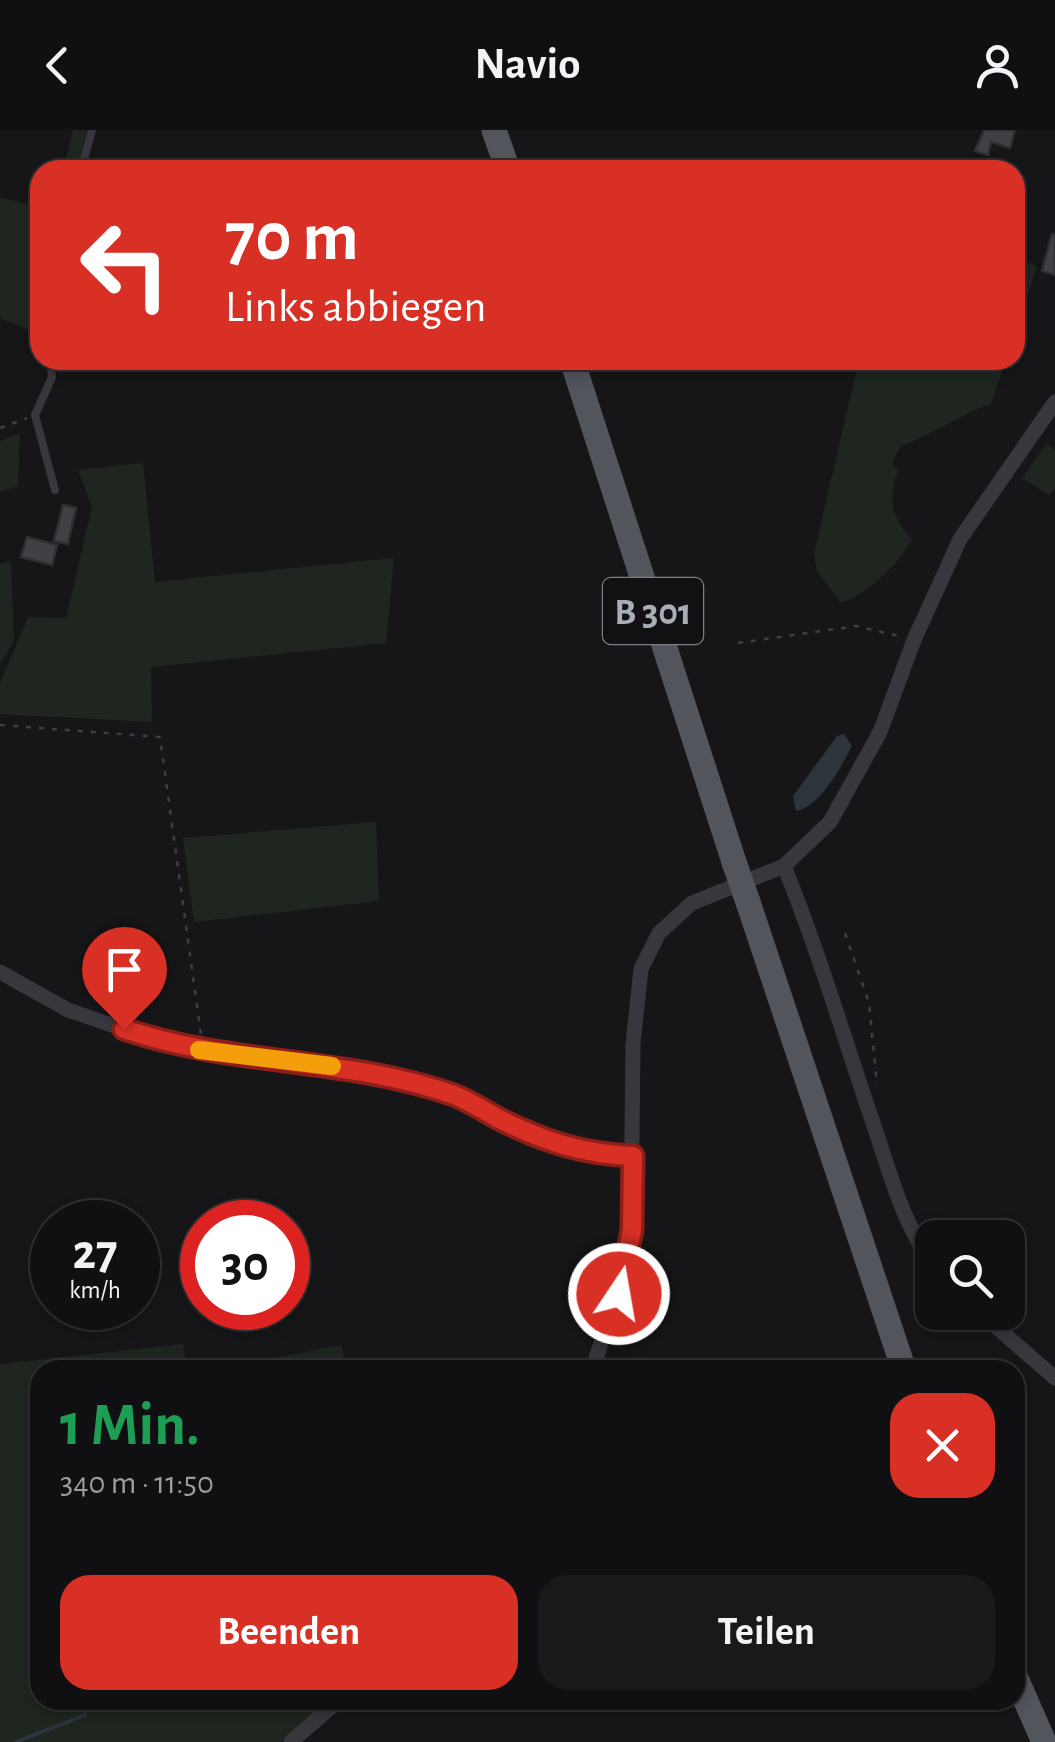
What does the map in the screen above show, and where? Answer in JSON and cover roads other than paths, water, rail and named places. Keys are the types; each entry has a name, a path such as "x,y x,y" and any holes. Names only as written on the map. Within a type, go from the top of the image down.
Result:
{"main road":[{"path":"494,130 504,160"},
{"name":"B 301","path":"575,370 901,1360"},
{"path":"1025,1699 1044,1742"}],"street":[{"path":"595,1360 626,1270 633,1156 634,1004 641,969 659,933 692,903 784,866 809,846 843,802 880,732 914,640 953,552 1055,402"},
{"path":"784,866 812,935 900,1202 915,1231"},
{"path":"0,972 68,1010 206,1051 354,1070 456,1096 562,1148 633,1156"},
{"path":"1000,1330 1055,1378"},
{"path":"292,1742 328,1710"}],"lane":[{"path":"84,160 92,130"},
{"path":"51,370 52,377 35,414 55,490"}],"waterway":[{"path":"16,1742 85,1715"}]}
